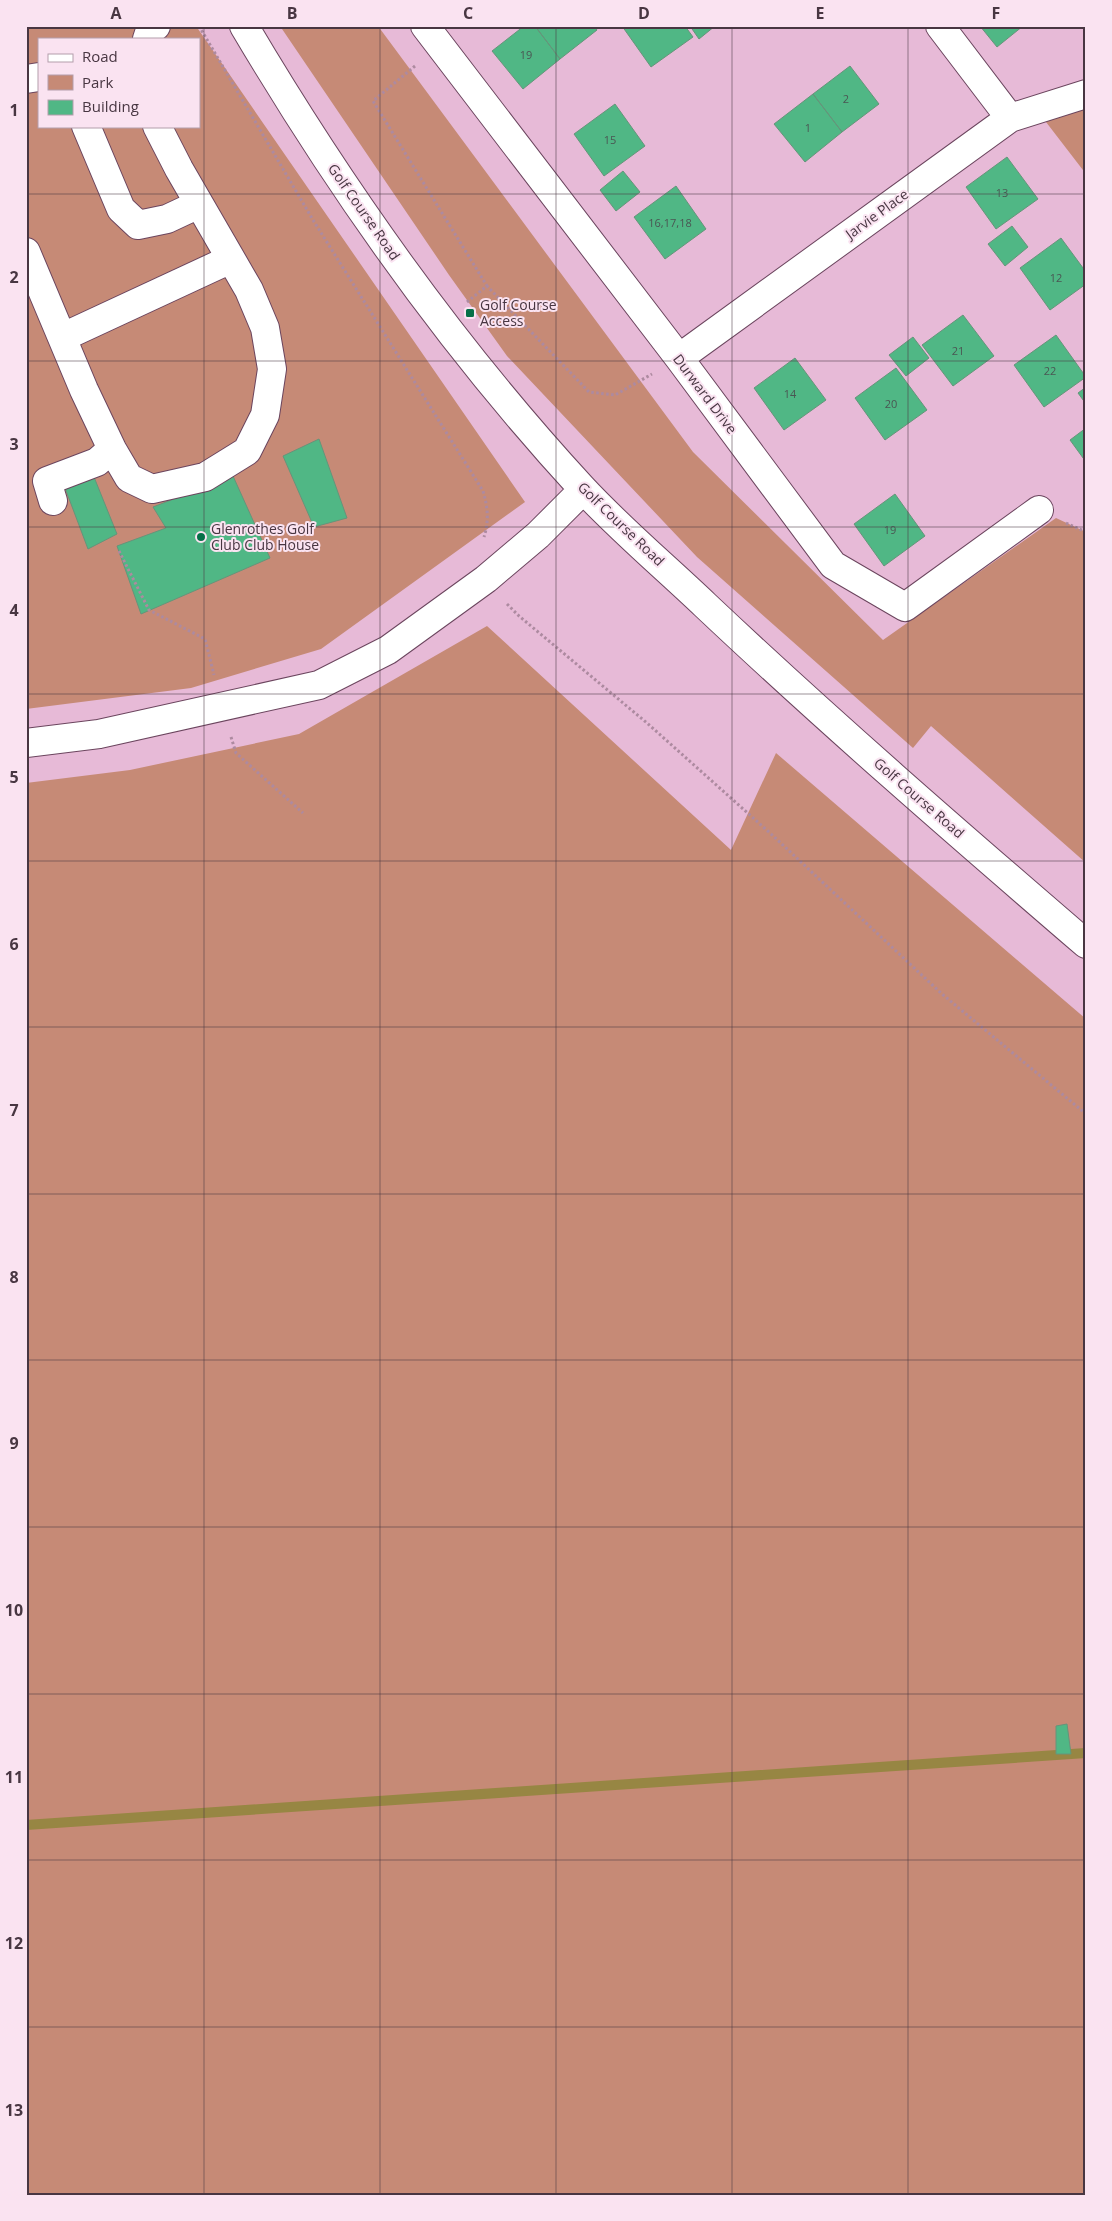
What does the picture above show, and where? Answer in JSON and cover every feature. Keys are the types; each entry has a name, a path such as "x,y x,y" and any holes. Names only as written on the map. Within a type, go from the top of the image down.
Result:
{"street":[{"path":"147,38 150,30 156,26"},
{"name":"Golf Course Road","path":"244,26 333,169 407,274 506,400 583,490 771,667 1086,944"},
{"path":"940,26 1010,118"},
{"name":"Durward Drive","path":"429,31 833,565 906,608 1038,510"},
{"name":"Jarvie Place","path":"678,358 1010,118 1086,94"},
{"path":"87,128 121,209 138,225 167,219 200,204"},
{"path":"26,252 84,390 112,448 130,478 152,489 205,477 246,452 265,415 272,369 265,328 249,290 178,169 158,128"},
{"path":"63,337 230,258"},
{"path":"53,501 47,481 97,462 112,448"},
{"path":"26,743 99,734 319,686 388,650 486,579 538,535 583,490"}],"path":[{"path":"200,26 313,220 483,491 487,506 488,524 483,540"},
{"path":"429,31 373,101 487,286 589,392 615,395 678,358"},
{"path":"443,321 487,286"},
{"path":"486,579 519,616 669,742 770,833 942,994 1086,1114"}],"green space":[{"path":"26,26 196,26 525,502 321,649 191,688 26,709"},
{"path":"280,26 378,26 693,452 883,640 1056,518 1086,532 1086,863 931,726 913,748 697,557 507,356 449,275"},
{"path":"1086,93 1086,174 1036,109"},
{"path":"487,626 731,850 776,753 1086,1019 1086,2195 26,2195 26,783 130,770 299,734"}],"building":[{"path":"524,26 535,26 560,59 523,89 492,51"},
{"path":"535,26 594,26 597,30 560,59"},
{"path":"622,26 685,26 693,37 651,67"},
{"path":"690,26 715,26 699,39"},
{"path":"980,26 1023,26 997,47"},
{"path":"850,66 879,104 842,132 813,94"},
{"path":"813,94 842,132 805,162 774,124"},
{"path":"615,104 645,146 604,176 574,134"},
{"path":"1007,157 1038,199 996,229 966,187"},
{"path":"623,171 640,192 616,211 600,190"},
{"path":"676,186 706,229 665,259 634,217"},
{"path":"1012,226 1028,247 1005,266 988,244"},
{"path":"1061,238 1086,272 1086,284 1050,310 1020,268"},
{"path":"963,315 994,356 953,386 922,345"},
{"path":"1056,335 1086,377 1044,407 1014,365"},
{"path":"913,337 929,358 906,376 889,355"},
{"path":"795,358 826,400 784,430 754,388"},
{"path":"896,368 927,410 885,440 855,398"},
{"path":"1086,387 1086,404 1078,393"},
{"path":"1086,428 1086,462 1070,440"},
{"path":"319,439 347,518 314,527 283,456"},
{"name":"Glenrothes Golf Club Club House","path":"233,476 270,558 141,614 117,546 166,528 153,507"},
{"path":"94,477 117,534 88,549 65,488"},
{"path":"895,494 925,536 884,566 854,524"},
{"path":"1067,1724 1071,1754 1056,1754 1056,1726"}],"waterway":[{"path":"26,1825 1086,1753"}],"place":[{"name":"Golf Course Access","path":"470,313"},
{"name":"Glenrothes Golf Club Club House","path":"201,537"}]}
